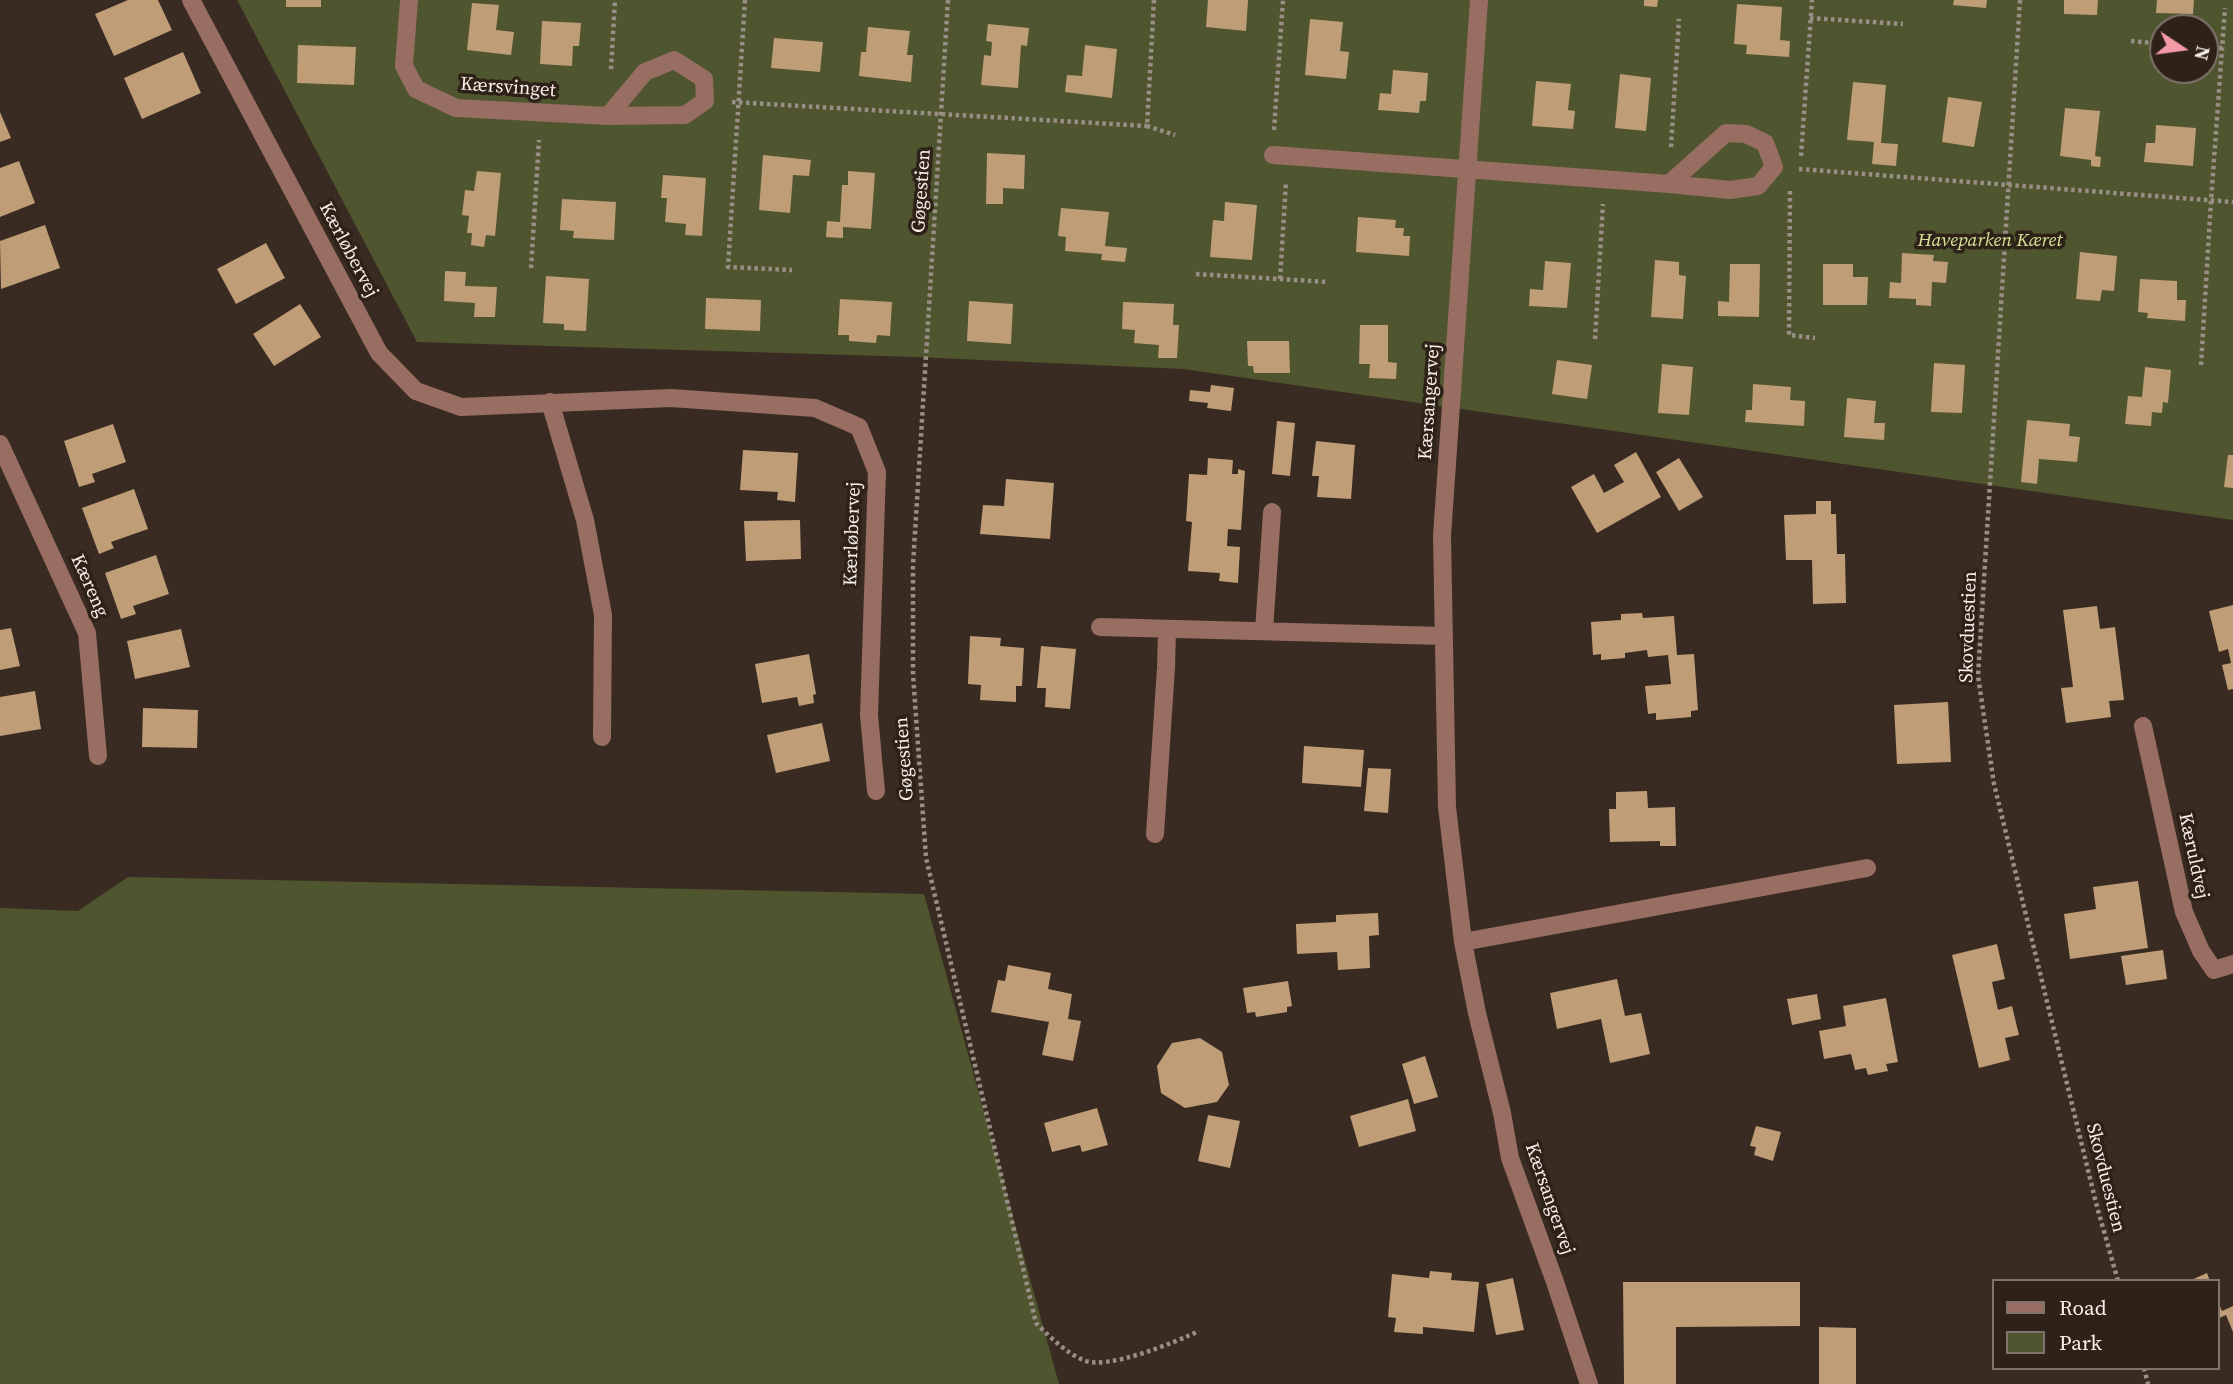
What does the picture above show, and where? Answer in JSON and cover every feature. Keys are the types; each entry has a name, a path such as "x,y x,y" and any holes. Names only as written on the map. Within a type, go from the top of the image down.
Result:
{"street":[{"name":"Kærløbervej","path":"191,0 379,353 416,391 461,407 671,398 815,408 859,427 877,472 869,715 876,791"},
{"name":"Kærsvinget","path":"409,0 404,66 416,89 456,108 608,116 685,115 705,101"},
{"name":"Kærsangervej","path":"1479,0 1442,536 1447,807 1464,942 1510,1158 1589,1384"},
{"path":"608,116 645,72 674,60 704,79 705,101"},
{"path":"1280,156 1730,190 1758,186 1782,167 1765,143 1746,134 1726,133 1669,184"},
{"path":"550,402 585,520 603,615 603,737"},
{"name":"Kæreng","path":"0,444 87,633 98,756"},
{"path":"1264,631 1272,512"},
{"path":"1100,627 1443,636"},
{"path":"1155,834 1167,630"},
{"name":"Kæruldvej","path":"2143,726 2184,912 2201,951 2214,970 2233,964"},
{"path":"1464,942 1867,868"}],"path":[{"path":"608,116 615,0"},
{"path":"745,0 728,267 792,270"},
{"name":"Gøgestien","path":"948,0 913,565 913,674 926,858 1036,1323 1054,1341 1086,1362 1113,1361 1168,1346 1199,1332"},
{"path":"1147,126 1154,0"},
{"path":"1280,279 1283,0"},
{"path":"1800,169 1812,0"},
{"name":"Skovduestien","path":"2020,0 1978,676 1994,784 2096,1203 2117,1279"},
{"path":"2202,365 2225,8"},
{"path":"1811,18 1903,24"},
{"path":"1669,184 1679,19"},
{"path":"2131,41 2149,43"},
{"path":"705,101 1147,126 1175,135"},
{"path":"531,268 541,112"},
{"path":"1815,338 1788,335 1782,167 2233,202"},
{"path":"1595,339 1605,181"},
{"path":"1195,274 1328,282"}],"green space":[{"name":"Haveparken Kæret","path":"237,0 2233,0 2233,520 1183,369 916,357 417,342"},
{"path":"128,877 924,894 1059,1384 0,1384 0,908 78,911"}],"building":[{"path":"128,0 158,0 172,30 114,56 95,14"},
{"path":"286,0 321,0 321,7 286,7"},
{"path":"1208,0 1248,0 1246,31 1206,27"},
{"path":"1644,0 1658,0 1657,7 1644,6"},
{"path":"1954,0 1987,0 1986,8 1953,5"},
{"path":"2064,0 2098,0 2097,15 2064,14"},
{"path":"2157,0 2194,0 2193,14 2156,13"},
{"path":"472,3 499,5 496,30 514,32 511,55 467,50"},
{"path":"1737,4 1782,7 1780,40 1790,41 1789,57 1746,54 1747,45 1734,44"},
{"path":"1310,19 1343,22 1340,51 1349,52 1346,79 1305,75"},
{"path":"542,21 581,23 579,46 573,46 572,66 540,64"},
{"path":"988,24 1029,28 1027,46 1021,45 1018,88 981,85 984,55 991,56 992,42 986,41"},
{"path":"868,27 910,31 907,55 913,55 911,82 859,76 861,52 866,52"},
{"path":"774,38 823,42 820,72 771,68"},
{"path":"298,45 356,47 354,85 297,83"},
{"path":"1085,45 1117,49 1112,98 1065,92 1067,75 1082,76"},
{"path":"183,52 201,93 142,119 124,78"},
{"path":"1393,70 1428,73 1426,101 1420,101 1419,113 1378,110 1380,93 1391,94"},
{"path":"1620,74 1651,78 1646,131 1615,128"},
{"path":"1536,81 1571,84 1568,110 1575,111 1573,129 1532,126"},
{"path":"1853,82 1886,85 1881,143 1898,144 1896,166 1872,164 1874,142 1847,140"},
{"path":"1948,97 1982,102 1974,147 1942,142"},
{"path":"2065,108 2100,111 2095,156 2101,157 2100,167 2091,166 2091,160 2060,156"},
{"path":"0,112 11,138 0,142"},
{"path":"2156,125 2196,128 2193,166 2144,162 2146,143 2155,143"},
{"path":"987,153 1025,155 1024,189 1003,188 1003,204 986,204"},
{"path":"763,155 811,160 809,176 793,175 790,213 759,210"},
{"path":"19,161 35,203 0,217 0,168"},
{"path":"477,171 501,173 495,236 486,235 484,247 471,245 472,233 467,233 469,216 462,215 465,190 474,191"},
{"path":"848,171 875,173 871,229 843,227 843,238 826,237 827,221 840,222 842,185 848,185"},
{"path":"663,175 706,178 702,236 685,235 686,224 665,222 667,198 661,198"},
{"path":"562,199 616,202 614,240 573,238 574,231 560,230"},
{"path":"1225,202 1257,205 1252,260 1210,257 1213,220 1224,221"},
{"path":"1061,208 1109,212 1105,246 1127,248 1125,262 1101,260 1102,254 1065,251 1066,237 1058,236"},
{"path":"1358,217 1396,220 1395,228 1404,228 1403,236 1410,236 1409,256 1356,252"},
{"path":"45,225 60,268 1,289 0,241"},
{"path":"266,243 285,278 236,304 217,269"},
{"path":"2080,252 2117,256 2114,291 2102,290 2100,301 2076,299"},
{"path":"1902,253 1934,255 1933,261 1948,262 1946,283 1932,282 1931,306 1916,305 1916,299 1889,298 1890,282 1901,283"},
{"path":"1655,260 1679,262 1679,275 1686,276 1683,319 1651,317"},
{"path":"1545,261 1571,263 1567,308 1529,306 1530,289 1543,290"},
{"path":"1730,264 1760,264 1759,317 1718,316 1718,301 1729,302"},
{"path":"1823,264 1853,264 1853,277 1868,277 1867,305 1823,305"},
{"path":"445,271 466,272 465,286 497,287 495,317 474,317 475,303 444,301"},
{"path":"546,276 589,279 586,331 564,330 564,324 543,323"},
{"path":"2140,279 2177,281 2177,300 2186,300 2185,321 2147,318 2148,313 2138,312"},
{"path":"706,298 761,300 760,331 705,329"},
{"path":"840,299 892,302 890,336 877,335 876,343 849,341 849,335 838,335"},
{"path":"969,301 1013,304 1011,344 967,341"},
{"path":"1123,302 1174,304 1173,325 1179,325 1177,358 1158,358 1159,345 1134,343 1135,330 1122,329"},
{"path":"300,304 321,337 274,366 253,334"},
{"path":"1360,325 1388,325 1388,362 1397,363 1396,379 1369,378 1370,364 1359,364"},
{"path":"1247,341 1289,341 1290,373 1254,373 1253,366 1248,366"},
{"path":"1557,360 1592,365 1587,399 1552,394"},
{"path":"1934,363 1965,365 1962,413 1931,412"},
{"path":"1662,364 1693,367 1689,415 1658,413"},
{"path":"2145,367 2171,370 2168,403 2163,402 2162,413 2152,412 2151,426 2125,424 2128,396 2142,397"},
{"path":"1753,384 1791,387 1790,400 1805,401 1804,426 1745,422 1746,410 1752,410"},
{"path":"1211,385 1234,388 1231,411 1207,408 1208,403 1189,401 1190,390 1210,392"},
{"path":"1847,398 1876,401 1874,423 1885,423 1884,440 1844,437"},
{"path":"2027,420 2070,424 2069,436 2080,437 2077,462 2039,459 2037,484 2021,482"},
{"path":"1277,421 1295,423 1290,476 1272,474"},
{"path":"113,424 126,462 92,474 95,482 79,487 64,441"},
{"path":"1316,441 1355,445 1351,499 1317,497 1319,476 1312,476"},
{"path":"743,450 798,453 795,502 777,500 778,492 740,490"},
{"path":"1636,452 1661,497 1597,533 1571,487 1594,474 1604,493 1624,482 1614,465"},
{"path":"2228,455 2233,455 2233,488 2224,487"},
{"path":"1208,458 1233,460 1232,474 1238,474 1238,469 1245,471 1241,530 1228,529 1227,546 1240,547 1238,583 1219,581 1220,573 1188,571 1192,522 1186,521 1189,474 1207,475"},
{"path":"1679,458 1703,497 1679,511 1656,472"},
{"path":"1006,479 1054,483 1050,539 980,534 983,505 1004,506"},
{"path":"134,489 148,529 111,542 114,548 99,554 82,508"},
{"path":"1816,501 1831,501 1831,514 1836,514 1837,554 1845,554 1846,603 1813,604 1812,560 1786,560 1784,515 1816,514"},
{"path":"800,520 801,559 746,561 744,521"},
{"path":"156,555 169,594 133,606 136,614 121,619 105,573"},
{"path":"2233,605 2233,689 2228,690 2222,665 2231,663 2228,649 2219,652 2209,611"},
{"path":"2097,606 2100,629 2115,627 2124,700 2109,701 2111,717 2066,723 2061,688 2073,687 2063,610"},
{"path":"1642,613 1643,618 1674,616 1677,655 1694,654 1698,710 1691,711 1691,717 1656,720 1656,713 1648,714 1645,686 1671,684 1668,655 1648,657 1647,650 1625,653 1625,658 1601,660 1601,654 1593,655 1591,622 1621,620 1621,614"},
{"path":"11,628 20,666 0,670 0,630"},
{"path":"181,629 190,667 135,679 127,641"},
{"path":"970,636 1001,638 1000,646 1024,648 1022,686 1016,686 1016,702 980,700 981,685 968,684"},
{"path":"1041,646 1076,649 1070,709 1045,707 1046,688 1037,688"},
{"path":"809,654 816,694 813,695 814,703 799,706 797,697 762,703 755,664"},
{"path":"35,691 41,729 0,736 0,697"},
{"path":"1948,702 1951,762 1897,764 1894,705"},
{"path":"143,708 198,710 197,748 142,747"},
{"path":"822,723 830,761 776,773 767,735"},
{"path":"1304,746 1364,750 1361,787 1302,783"},
{"path":"1368,768 1391,769 1388,813 1364,811"},
{"path":"1647,791 1648,808 1675,807 1676,846 1660,846 1660,841 1610,842 1609,809 1616,809 1616,792"},
{"path":"2138,881 2148,948 2070,959 2064,914 2096,909 2093,887"},
{"path":"1378,913 1379,935 1369,936 1370,968 1338,970 1337,952 1297,954 1296,924 1336,922 1336,915"},
{"path":"1997,944 2005,979 1992,982 1998,1010 2012,1006 2019,1035 2005,1038 2010,1060 1979,1068 1952,955"},
{"path":"2163,950 2167,979 2126,985 2121,956"},
{"path":"1008,965 1051,973 1048,989 1072,994 1068,1019 1081,1021 1073,1061 1042,1055 1049,1022 991,1012 998,980 1005,981"},
{"path":"1617,979 1625,1016 1641,1013 1650,1054 1610,1063 1601,1019 1557,1029 1550,993"},
{"path":"1288,981 1292,1006 1287,1007 1287,1012 1256,1017 1255,1012 1247,1013 1243,988"},
{"path":"1817,994 1821,1019 1792,1025 1787,999"},
{"path":"1886,998 1898,1062 1886,1064 1888,1071 1868,1075 1866,1068 1855,1070 1851,1054 1824,1059 1819,1031 1846,1026 1843,1006"},
{"path":"1200,1038 1222,1052 1229,1085 1217,1102 1185,1108 1161,1093 1157,1066 1172,1043"},
{"path":"1425,1056 1438,1097 1414,1104 1402,1064"},
{"path":"1408,1099 1416,1131 1359,1147 1350,1116"},
{"path":"1097,1108 1108,1145 1082,1152 1080,1145 1052,1152 1044,1123"},
{"path":"1208,1115 1240,1121 1230,1168 1198,1161"},
{"path":"1756,1126 1781,1132 1773,1161 1754,1155 1756,1147 1750,1146"},
{"path":"1430,1271 1452,1273 1451,1280 1479,1282 1474,1332 1423,1327 1423,1334 1394,1332 1396,1318 1388,1317 1392,1274 1429,1278"},
{"path":"2207,1273 2209,1279 2194,1279"},
{"path":"1513,1278 1524,1330 1496,1335 1486,1284"},
{"path":"1623,1282 1800,1282 1800,1326 1676,1327 1676,1384 1624,1384"},
{"path":"2219,1304 2222,1311 2233,1306 2233,1332 2226,1315 2219,1318"},
{"path":"1819,1327 1856,1328 1856,1384 1819,1384"}]}
